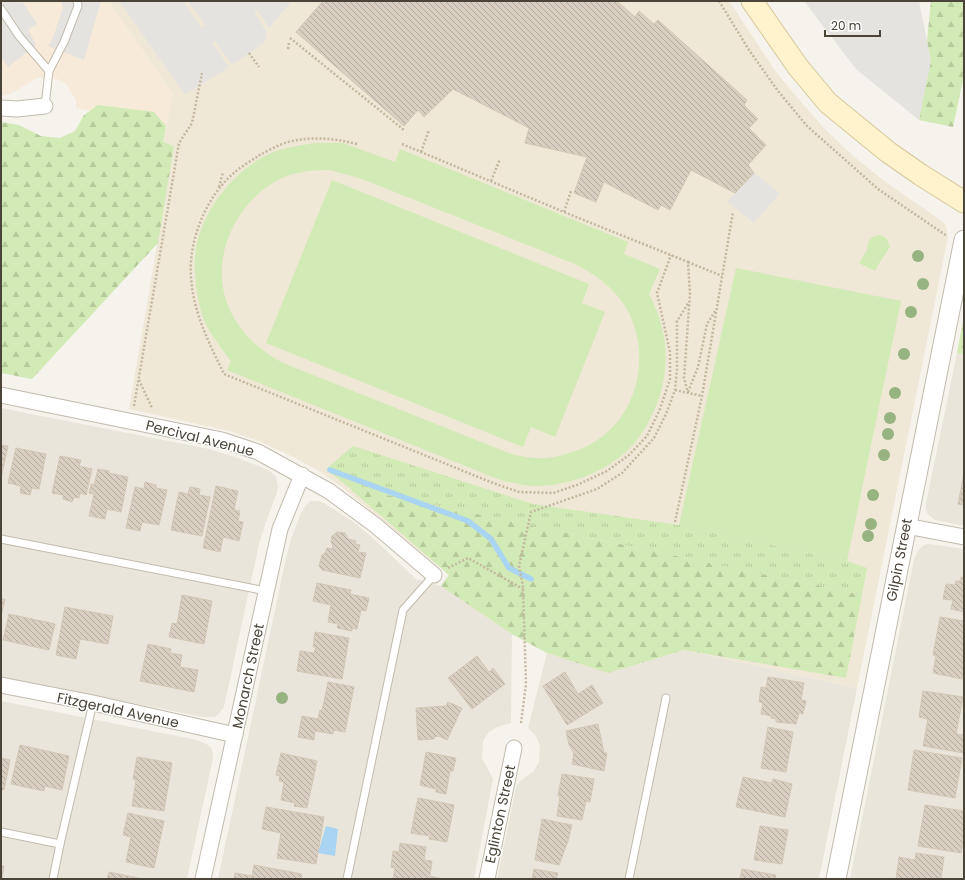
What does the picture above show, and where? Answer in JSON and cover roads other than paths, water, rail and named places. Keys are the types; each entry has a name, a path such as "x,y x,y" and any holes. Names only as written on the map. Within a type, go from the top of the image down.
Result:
{"main road":[{"path":"752,1 798,67 828,103 888,152 964,202"}],"street":[{"path":"1,108 17,110 44,106"},
{"name":"Gilpin Street","path":"836,879 906,526 956,238"},
{"name":"Percival Avenue","path":"1,395 132,421 241,446 258,452 329,491 375,525 434,575"},
{"name":"Monarch Street","path":"204,879 280,529 302,475"},
{"path":"906,526 964,537"},
{"name":"Fitzgerald Avenue","path":"1,685 93,703 235,735"},
{"name":"Eglinton Street","path":"487,879 514,748"}],"lane":[{"path":"44,106 49,71 64,42 78,6 77,1"},
{"path":"1,9 19,36 49,71"},
{"path":"1,539 266,591"},
{"path":"347,879 403,610 434,575"},
{"path":"629,879 666,698"},
{"path":"53,879 93,703"},
{"path":"1,832 60,844"}],"water":[{"path":"326,826 338,829 335,856 318,853"}],"waterway":[{"path":"330,470 468,521 491,539 509,568 531,579"}]}
